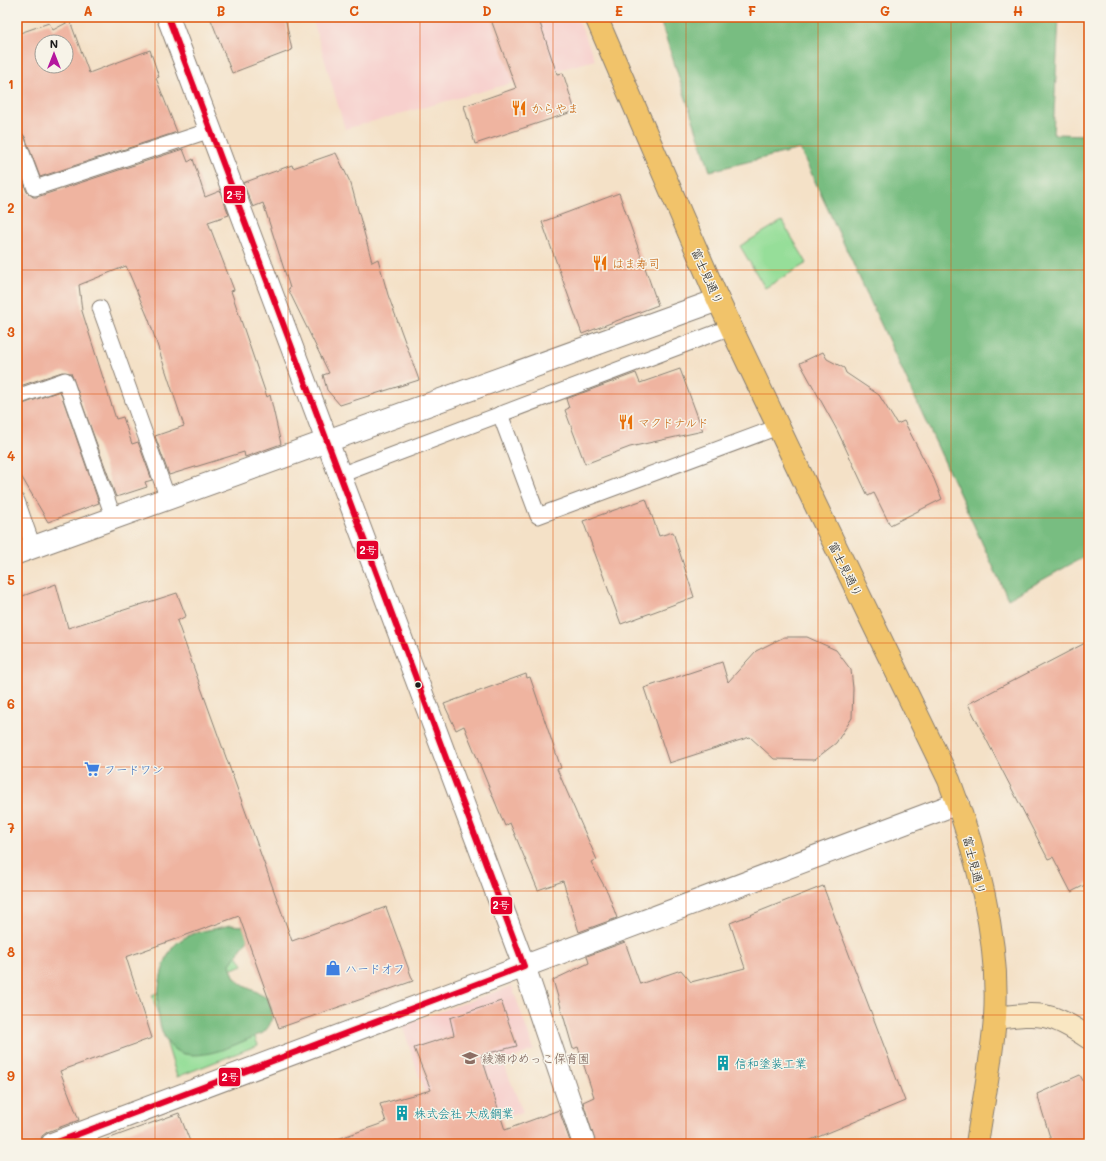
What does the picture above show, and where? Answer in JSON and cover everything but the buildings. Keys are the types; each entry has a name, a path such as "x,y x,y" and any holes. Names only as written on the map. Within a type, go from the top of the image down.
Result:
{"main road":[{"name":"富士見通り","path":"596,17 718,300 949,780 958,803 974,859 987,915 993,958 995,1018 977,1144"}],"street":[{"path":"168,17 524,966 584,1144"},
{"path":"25,550 718,300"},
{"path":"52,1144 958,803"},
{"path":"995,1018 1036,1014 1053,1017 1070,1025 1089,1038"}],"lane":[{"path":"17,140 35,188 211,130"},
{"path":"100,308 168,499"},
{"path":"340,475 731,327"},
{"path":"17,397 65,380 114,519"},
{"path":"500,414 538,516 778,427"},
{"path":"17,501 25,550"}],"shaded area":[{"path":"312,17 577,17 595,60 345,129"},
{"path":"512,986 534,1050 503,1062 523,1112 440,1138 402,1025"}],"green space":[{"path":"659,17 1059,17 1053,134 1089,135 1089,554 1008,599 800,149 710,171"},
{"path":"782,221 807,263 765,288 740,246"},
{"path":"230,925 243,926 249,938 230,964 232,972 244,986 267,997 272,1012 270,1025 263,1033 225,1049 204,1054 185,1054 173,1048 164,1036 159,1020 159,984 163,967 170,952 178,942 184,938 197,933"},
{"path":"232,946 243,965 229,970 258,1045 177,1077 152,995 196,978"}],"transit line":[{"name":"2号","path":"52,1144 524,966 168,17"}],"place":[{"name":"からやま","path":"519,108"},
{"name":"はま寿司","path":"600,263"},
{"name":"マクドナルド","path":"626,422"},
{"name":"フードワン","path":"92,769"},
{"name":"ハードオフ","path":"333,968"},
{"name":"綾瀬ゆめっこ保育園","path":"470,1058"},
{"name":"信和塗装工業","path":"723,1063"},
{"name":"株式会社 大成鋼業","path":"402,1113"}]}
